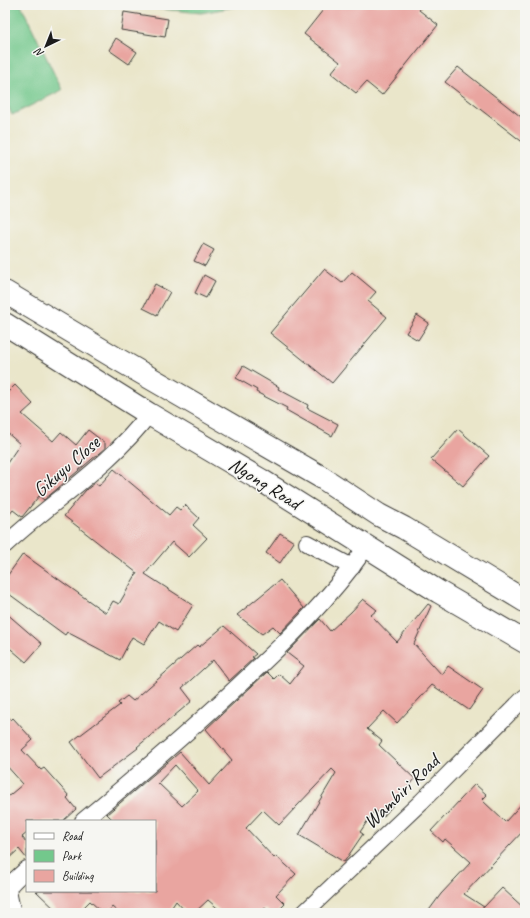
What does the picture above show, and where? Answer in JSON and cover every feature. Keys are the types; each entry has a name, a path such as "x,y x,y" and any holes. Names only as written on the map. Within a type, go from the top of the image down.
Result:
{"main road":[{"name":"Ngong Road","path":"5,292 321,477 379,515 404,528 525,601"},
{"name":"Ngong Road","path":"5,324 149,414 262,480 439,592 525,642"}],"street":[{"name":"Gikuyu Close","path":"5,545 88,476 135,432 149,414"},
{"path":"306,543 352,567"},
{"path":"84,820 202,720 259,667 318,609 367,546"},
{"name":"Wambiri Road","path":"304,913 421,802 525,697"},
{"path":"13,913 7,887 26,870"}],"green space":[{"path":"5,5 21,5 62,90 12,115 5,100"},
{"path":"122,5 244,5 201,13"}],"building":[{"path":"327,5 423,5 419,10 438,25 382,95 366,82 356,93 331,73 340,62 304,34"},
{"path":"124,12 168,19 165,37 121,30"},
{"path":"116,38 137,52 129,64 109,50"},
{"path":"458,67 525,120 525,144 445,82"},
{"path":"203,244 214,250 205,266 194,261"},
{"path":"324,269 342,283 352,272 376,292 368,301 387,317 332,383 270,333"},
{"path":"204,275 215,281 206,298 195,293"},
{"path":"155,284 170,292 157,315 143,308"},
{"path":"417,315 429,323 418,340 406,333"},
{"path":"243,366 279,387 278,389 308,405 307,408 338,424 332,436 286,410 287,408 256,392 257,390 236,378"},
{"path":"15,385 33,404 22,414 53,441 61,432 76,445 88,430 105,443 105,448 44,500 39,496 22,517 13,510 5,520 5,466 20,444 5,431 5,395"},
{"path":"458,429 489,456 463,486 431,459"},
{"path":"114,469 169,515 176,507 180,510 185,505 199,518 193,525 207,538 189,557 172,542 145,574 193,605 176,632 159,621 144,644 132,637 120,660 67,632 65,635 5,591 5,579 23,554 106,613 113,601 119,604 137,573 64,516 86,490 95,483 99,486"},
{"path":"280,533 294,542 280,563 266,553"},
{"path":"280,580 304,608 280,633 273,626 262,634 237,615"},
{"path":"363,599 377,610 371,615 397,642 428,604 431,606 414,644 442,675 448,666 483,690 469,710 432,685 397,723 384,711 367,729 382,741 379,745 415,779 383,817 375,810 360,832 363,834 344,862 299,835 336,773 332,769 279,825 263,810 246,828 274,858 276,856 296,874 276,895 285,904 276,913 270,913 265,908 260,913 223,913 208,900 194,913 187,913 176,901 168,913 119,913 112,907 107,913 103,913 90,901 78,913 59,913 37,892 156,892 156,820 113,820 107,814 180,752 209,785 232,760 206,729 267,672 274,679 279,674 290,684 304,666 287,653 320,619 330,631","holes":["175,765 198,791 182,806 158,783"]},
{"path":"5,612 42,644 26,662 5,644"},
{"path":"224,626 256,654 252,657 254,658 229,681 213,660 182,688 192,701 137,747 138,748 98,778 71,742 120,705 118,703 127,696 133,701 197,645 199,647"},
{"path":"5,713 11,720 13,718 33,740 22,750 41,770 44,768 69,796 67,798 76,809 64,820 26,820 26,834 22,837 26,842 26,858 19,849 5,862 5,799 23,784 5,764"},
{"path":"475,784 487,795 482,800 505,822 525,800 525,829 464,894 484,907 502,888 525,909 525,913 427,913 441,894 471,862 445,839 443,842 431,831"}]}
